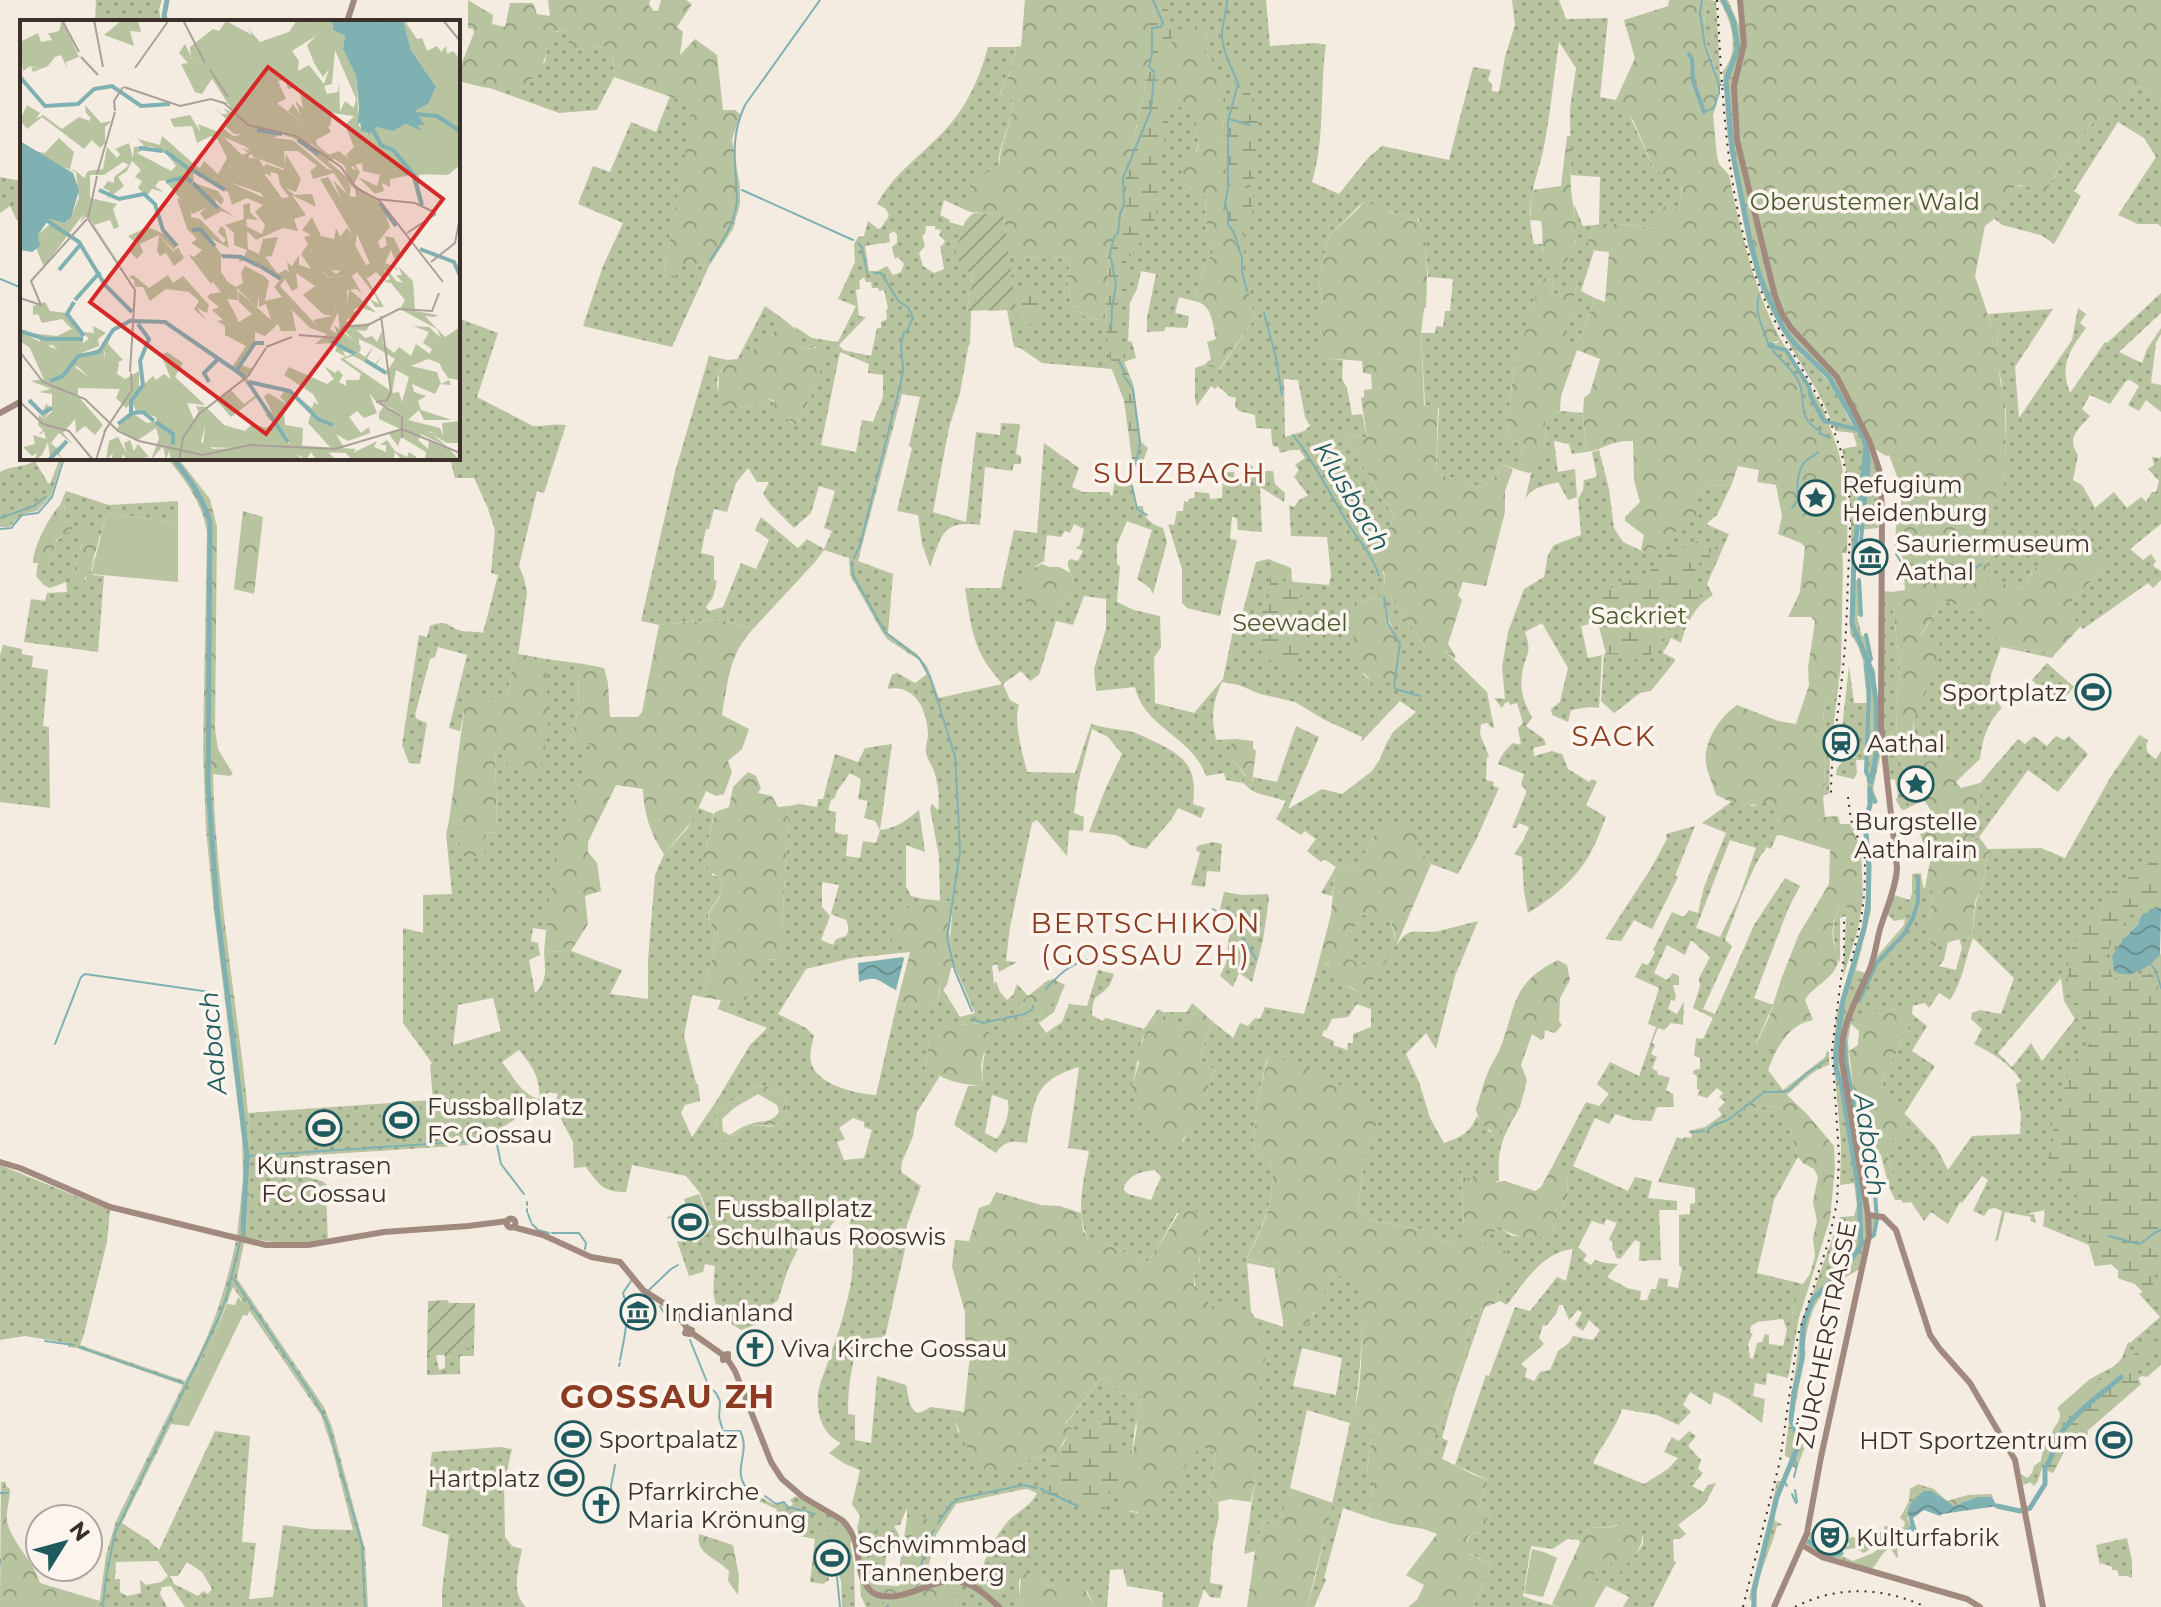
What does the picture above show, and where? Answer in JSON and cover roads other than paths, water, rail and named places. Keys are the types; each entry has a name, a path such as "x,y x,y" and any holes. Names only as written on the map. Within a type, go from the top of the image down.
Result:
{"main road":[{"path":"348,20 354,0"},
{"name":"ZÜRCHERSTRASSE","path":"1740,0 1744,44 1734,86 1737,140 1775,296 1791,328 1837,377 1869,440 1882,485 1883,748 1897,876 1872,964 1845,1027 1842,1046 1842,1061 1874,1215 1809,1524 1774,1607"},
{"path":"0,413 20,402"},
{"path":"0,1162 110,1207 266,1245 308,1245 384,1232 511,1224 585,1254 620,1262 643,1290 673,1309 689,1330 725,1357 735,1371 776,1471 794,1491 847,1525 857,1544 865,1583 872,1592 887,1600 898,1601 956,1581 973,1587 999,1607"},
{"path":"1874,1215 1888,1221 1896,1230 1931,1336 1970,1383 2015,1460 2043,1607"},
{"name":"ZÜRCHERSTRASSE","path":"1802,1545 1811,1507"},
{"path":"1802,1545 1822,1557 1967,1599 1980,1607"}],"water":[{"path":"2161,908 2160,955 2133,973 2114,971 2112,956 2138,924 2142,914"},
{"path":"903,957 896,990 875,979 859,982 858,963"},
{"path":"1924,1491 1932,1491 1954,1506 1977,1497 1992,1497 1997,1506 1940,1516 1924,1510 1913,1518 1917,1531 1913,1532 1908,1510"}],"waterway":[{"name":"Aabach","path":"165,20 167,0"},
{"path":"710,261 727,233 735,210 735,141 745,105 820,0"},
{"path":"1153,0 1163,23 1161,27 1152,28 1149,67 1154,72"},
{"name":"Klusbach","path":"1227,0 1222,39 1239,87 1228,121 1228,188 1225,204 1228,224 1242,258 1247,291"},
{"path":"1702,0 1700,13 1705,46 1719,85"},
{"name":"Aabach","path":"1723,0 1733,20 1738,48 1726,80 1732,150 1758,271 1783,328 1829,377 1866,446 1854,557 1852,624 1871,669 1876,700 1877,750 1871,782"},
{"path":"1689,54 1693,81 1704,112"},
{"path":"1111,331 1116,285 1109,258 1124,205 1123,178 1151,110 1154,75"},
{"name":"Aabach","path":"1723,85 1727,84"},
{"path":"1719,94 1721,85"},
{"path":"1704,112 1714,108 1718,95"},
{"path":"1229,119 1250,125"},
{"path":"742,190 853,240"},
{"path":"858,243 862,247 867,273"},
{"path":"874,273 881,273 913,318 901,345 901,382 876,481"},
{"path":"0,279 20,287"},
{"path":"1759,295 1760,320 1768,343 1773,346"},
{"name":"Klusbach","path":"1264,313 1282,395"},
{"path":"1769,346 1786,350 1809,387 1824,421 1859,430"},
{"path":"1773,351 1798,380 1804,413 1820,431"},
{"path":"1118,359 1125,373"},
{"path":"1123,375 1133,389 1140,443 1136,464"},
{"path":"1819,433 1830,438"},
{"name":"Klusbach","path":"1293,435 1369,554 1379,576"},
{"path":"1860,550 1869,460 1866,446"},
{"path":"1792,508 1798,500 1801,468 1818,452"},
{"path":"0,529 11,528 22,515 38,513 52,497 63,460"},
{"name":"Aabach","path":"174,460 194,488 210,522 208,785 217,908 247,1156 243,1230"},
{"path":"854,558 875,486"},
{"path":"1132,486 1137,509 1147,515"},
{"path":"0,518 34,506 45,497"},
{"path":"1896,554 1904,567 1910,570 1918,564 1973,570 1981,564"},
{"path":"852,562 853,575 885,632 919,658 930,677 955,756 959,828"},
{"path":"1859,580 1861,615"},
{"name":"Klusbach","path":"1384,597 1388,623 1400,644 1395,689 1420,696"},
{"path":"1866,635 1871,659 1866,665 1869,691 1866,772 1871,781"},
{"name":"Aabach","path":"1754,1607 1754,1590 1777,1497 1798,1446 1799,1440 1791,1419 1802,1360 1805,1319 1813,1299 1842,1271 1861,1245 1859,1192 1842,1087 1836,1069 1836,1050 1843,1000 1868,906 1865,822 1870,805 1870,788"},
{"name":"Aabach","path":"1870,790 1875,802"},
{"path":"959,831 960,852 947,938 955,971 972,1011"},
{"path":"1859,1001 1876,964 1904,934 1913,918 1918,901 1918,877"},
{"path":"1213,909 1233,922 1256,959"},
{"path":"1046,989 1069,968 1087,960"},
{"path":"2151,964 2161,988"},
{"path":"55,1044 81,977 85,974 217,993"},
{"path":"1005,1018 1025,1014 1033,1006"},
{"path":"974,1017 983,1023 1001,1019"},
{"path":"1845,1043 1860,1139"},
{"path":"1708,1130 1728,1120 1764,1092 1789,1090 1825,1061"},
{"path":"1693,1132 1704,1131"},
{"path":"247,1156 490,1140 497,1145 501,1164 524,1194"},
{"path":"365,1165 371,1165"},
{"path":"1871,1237 1877,1219 1875,1195"},
{"path":"528,1214 531,1222"},
{"path":"532,1224 538,1230 549,1233"},
{"name":"Aabach","path":"103,1607 115,1533 219,1317 243,1230"},
{"path":"2109,1236 2138,1244 2161,1230"},
{"path":"552,1233 579,1233 586,1243 585,1249"},
{"name":"Aabach","path":"1861,1245 1864,1242"},
{"path":"649,1290 678,1265"},
{"path":"233,1278 327,1422 362,1545 365,1607"},
{"path":"620,1360 627,1318 623,1293 631,1281"},
{"path":"660,1306 664,1313 675,1318"},
{"path":"690,1340 709,1387 720,1401"},
{"path":"45,1341 74,1345"},
{"path":"79,1347 183,1383"},
{"name":"Aabach","path":"1997,1506 2020,1511 2030,1508 2045,1484 2045,1468 2064,1429 2121,1377"},
{"path":"720,1403 719,1417 723,1431 740,1431 743,1439 741,1472 745,1486"},
{"path":"1793,1457 1797,1465 1794,1477"},
{"path":"612,1511 611,1486 615,1465"},
{"name":"Aabach","path":"1784,1480 1787,1486"},
{"path":"938,1523 958,1499 1023,1485 1037,1488"},
{"path":"1041,1489 1078,1506"},
{"name":"Aabach","path":"1795,1490 1797,1502"},
{"path":"0,1493 8,1493"},
{"name":"Aabach","path":"1792,1494 1796,1503"},
{"path":"765,1496 776,1504 784,1502 788,1507 815,1514"},
{"name":"Aabach","path":"1895,1536 1912,1527"},
{"path":"916,1588 934,1530"},
{"name":"Aabach","path":"1885,1541 1912,1530"},
{"name":"Aabach","path":"1807,1541 1832,1555 1841,1553"},
{"path":"0,1559 0,1564"},
{"path":"837,1577 840,1607"}],"railway":[{"path":"1717,0 1728,148 1740,222 1762,293 1830,422 1847,479 1850,524 1846,627 1831,794"},
{"path":"1848,797 1851,820 1864,854"},
{"path":"1851,961 1863,904 1864,844"},
{"path":"1743,1607 1780,1461 1798,1335 1829,1240 1837,1202 1839,1156 1832,1049 1844,956 1844,916"},
{"path":"1795,1607 1828,1595 1860,1591 1893,1595 1926,1607"}],"place":[{"name":"Refugium Heidenburg","path":"1816,498"},
{"name":"Sauriermuseum Aathal","path":"1870,557"},
{"name":"Sportplatz","path":"2093,692"},
{"name":"Aathal","path":"1841,743"},
{"name":"Burgstelle Aathalrain","path":"1916,784"},
{"name":"Fussballplatz FC Gossau","path":"401,1120"},
{"name":"Kunstrasen FC Gossau","path":"324,1128"},
{"name":"Fussballplatz Schulhaus Rooswis","path":"690,1222"},
{"name":"Indianland","path":"638,1312"},
{"name":"Viva Kirche Gossau","path":"755,1348"},
{"name":"Sportpalatz","path":"573,1439"},
{"name":"HDT Sportzentrum","path":"2114,1440"},
{"name":"Hartplatz","path":"566,1478"},
{"name":"Pfarrkirche Maria Krönung","path":"601,1505"},
{"name":"Kulturfabrik","path":"1830,1537"},
{"name":"Schwimmbad Tannenberg","path":"832,1558"}],"district":[{"name":"SULZBACH","path":"1180,473"},
{"name":"SACK","path":"1614,736"},
{"name":"BERTSCHIKON (GOSSAU ZH)","path":"1146,939"},
{"name":"GOSSAU ZH","path":"668,1396"}],"park label":[{"name":"Oberustemer Wald","path":"1865,201"},
{"name":"Sackriet","path":"1639,615"},
{"name":"Seewadel","path":"1290,622"}]}
